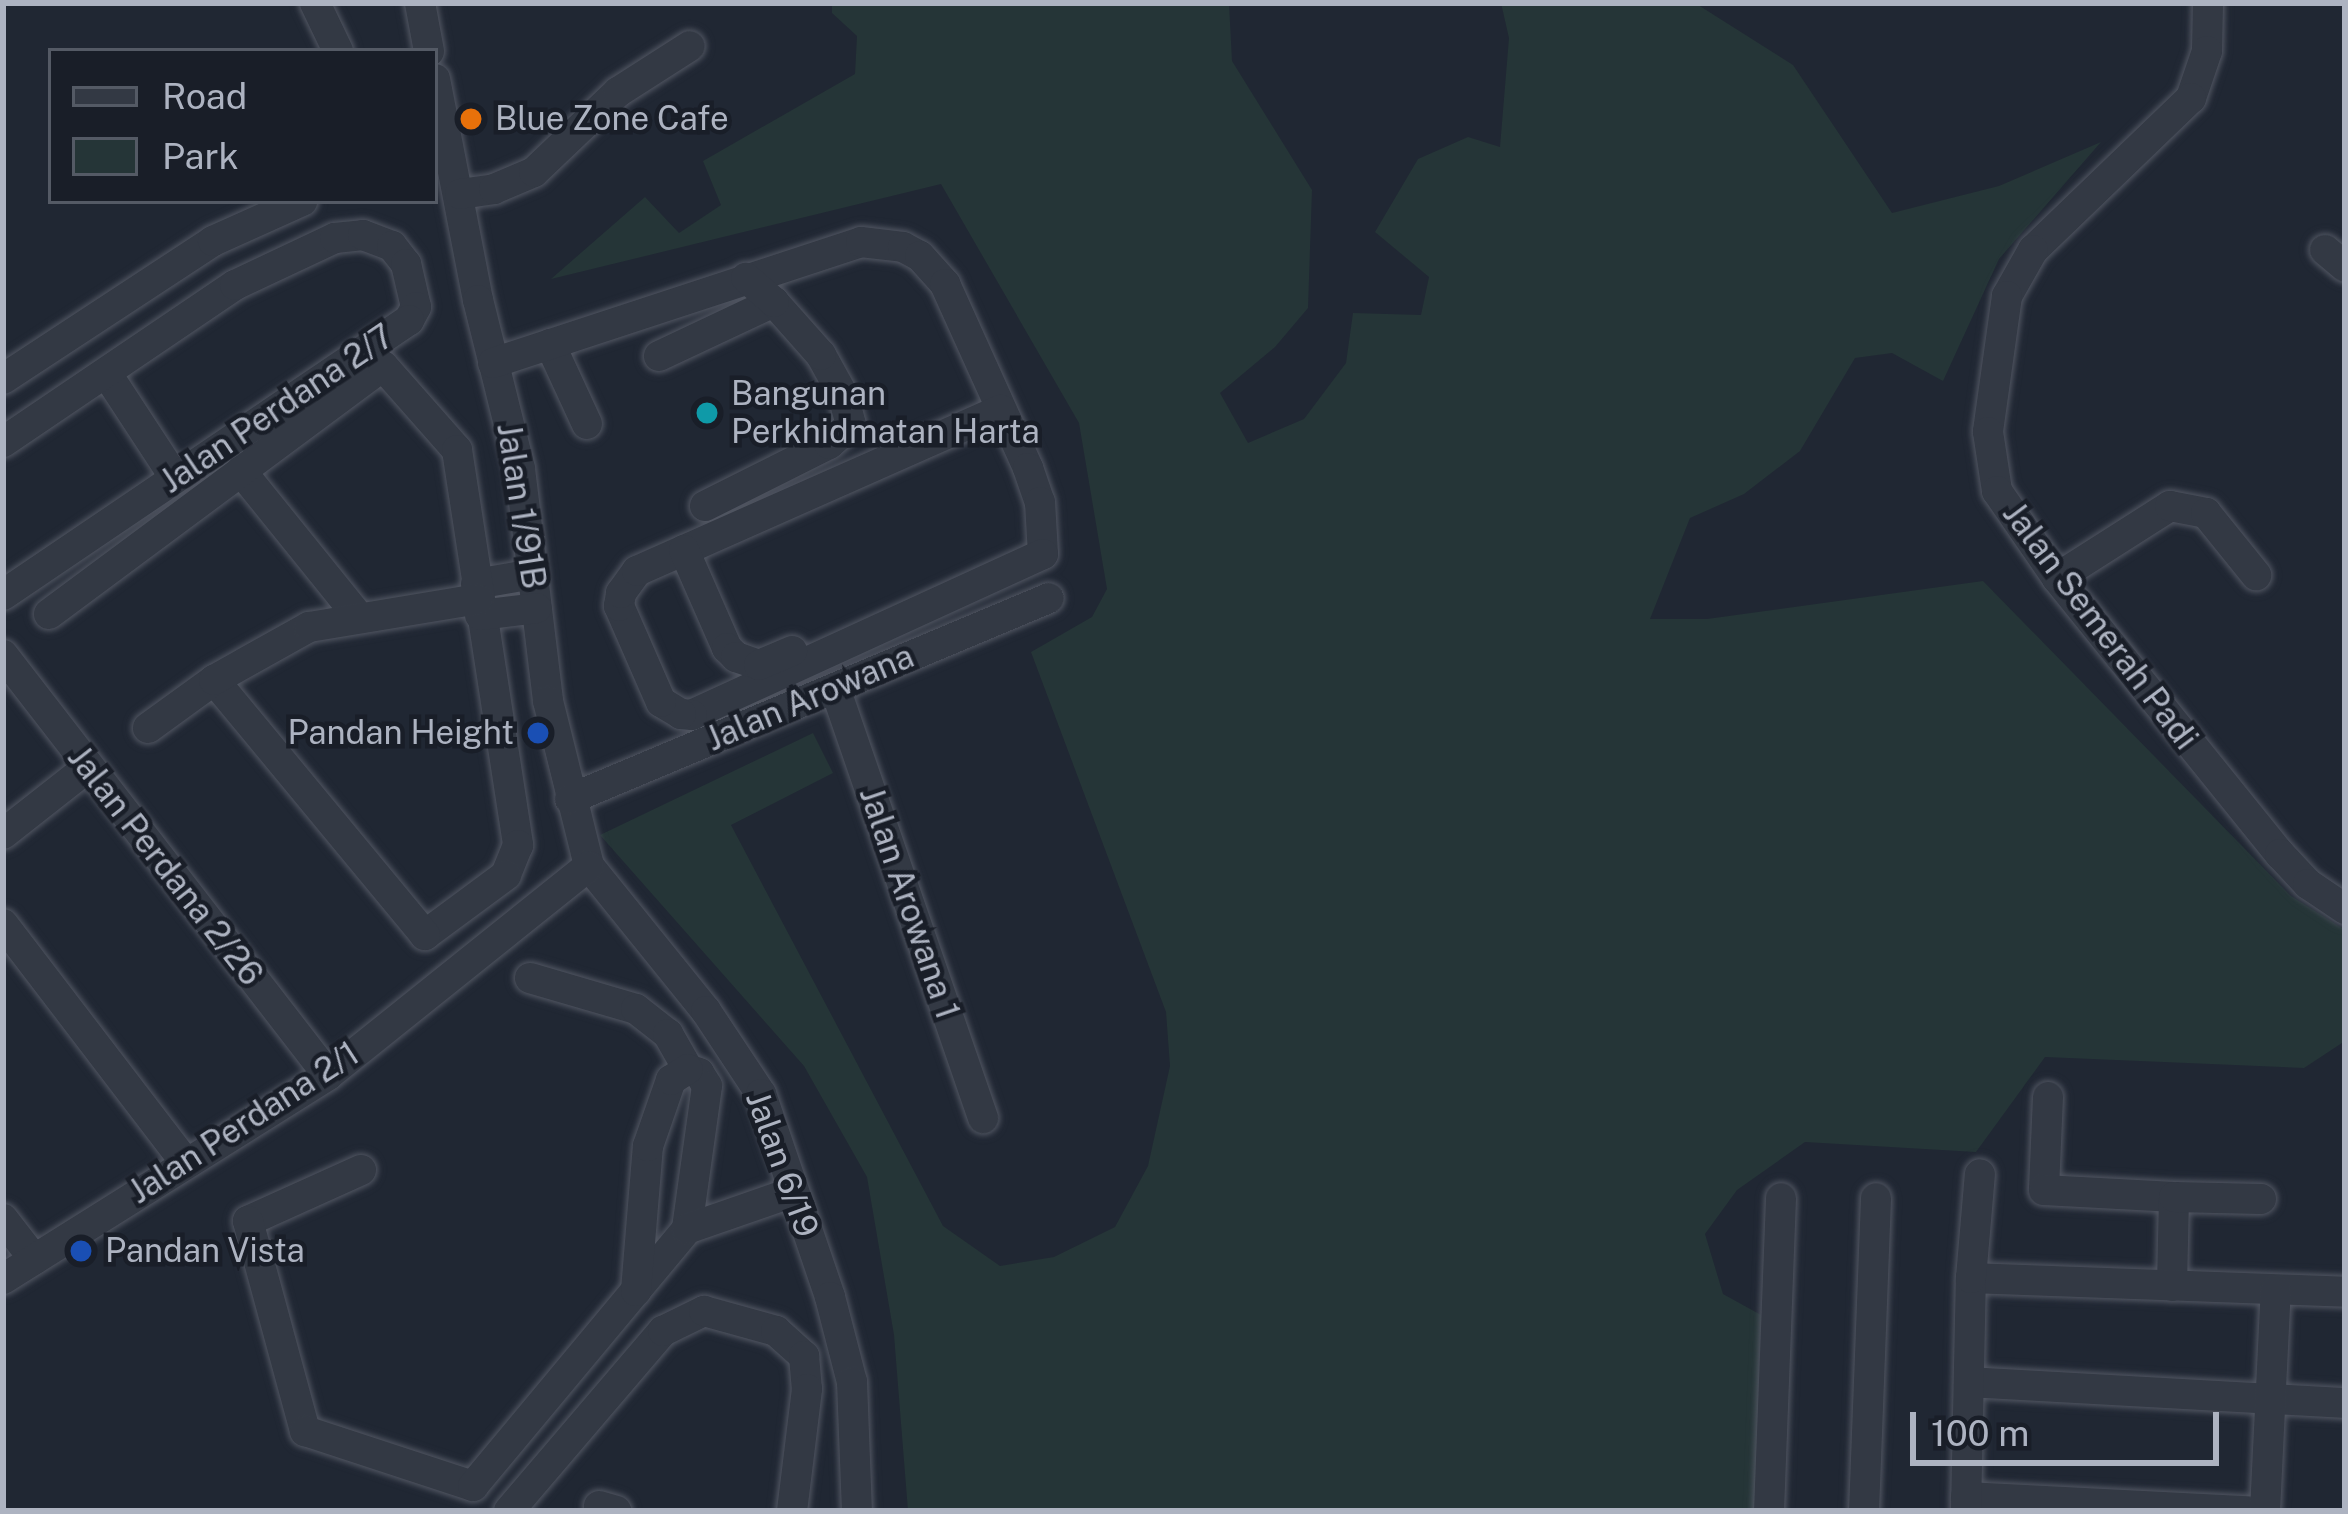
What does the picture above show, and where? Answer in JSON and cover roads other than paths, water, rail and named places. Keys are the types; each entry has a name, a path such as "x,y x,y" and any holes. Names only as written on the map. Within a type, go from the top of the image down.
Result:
{"street":[{"path":"315,3 337,48"},
{"path":"419,3 428,48"},
{"name":"Jalan Semerah Padi","path":"2208,3 2207,51 2191,98 2033,250 2008,296 1988,432 1997,491 2057,578 2280,854 2308,884 2345,909"},
{"path":"447,194 494,189 535,172 618,92 689,46"},
{"name":"Jalan 1/91B","path":"438,109 447,194 465,241 520,469 548,701 589,866"},
{"path":"3,379 213,241 295,204"},
{"name":"Jalan Perdana 2/7","path":"3,442 235,285 334,238 363,235 392,246 406,264 416,307 409,320 3,595"},
{"path":"493,363 861,242 903,247 920,256 945,284 1001,410 1040,502 1043,554 692,715 681,714 661,702 619,607 621,593 637,572 1001,410"},
{"path":"706,506 829,444 851,425 844,395 821,356 746,278"},
{"path":"659,356 774,302"},
{"path":"550,344 587,424"},
{"path":"49,614 383,366 457,449 518,845 506,875 424,935 214,680"},
{"path":"107,374 175,478"},
{"path":"241,471 357,615"},
{"path":"2057,578 2170,506 2206,513 2256,575"},
{"path":"684,550 727,648 759,665 898,604 938,602"},
{"path":"478,599 533,574"},
{"name":"Jalan Arowana","path":"570,799 1049,598"},
{"path":"148,728 214,680 309,627 357,615 478,599 537,608"},
{"name":"Jalan Perdana 2/26","path":"3,655 328,1076"},
{"name":"Jalan Arowana 1","path":"836,688 983,1118"},
{"path":"3,834 88,767"},
{"name":"Jalan Perdana 2/1","path":"3,1279 184,1161 328,1076 589,866"},
{"name":"Jalan 6/19","path":"589,866 706,1010 761,1094 830,1297 852,1382 857,1511"},
{"path":"3,924 184,1161"},
{"path":"530,978 636,1009 668,1034 688,1069 699,1073 707,1086 687,1229"},
{"path":"636,1291 648,1146 671,1080 688,1069"},
{"path":"2048,1097 2044,1190 2260,1199"},
{"path":"361,1170 248,1221 305,1431 473,1486 687,1229 793,1192"},
{"path":"1980,1174 1971,1278 1966,1504 2247,1511"},
{"path":"2172,1286 2174,1197"},
{"path":"1769,1511 1781,1198"},
{"path":"1864,1511 1876,1198"},
{"path":"3,1219 34,1258"},
{"path":"1971,1278 2345,1292"},
{"path":"2265,1511 2276,1290"},
{"path":"509,1511 663,1331 704,1311 776,1331 804,1356 807,1389 792,1511"},
{"path":"1969,1382 2345,1403"}],"place":[{"name":"Blue Zone Cafe","path":"471,119"},
{"name":"Bangunan Perkhidmatan Harta","path":"707,413"},
{"name":"Pandan Height","path":"538,733"},
{"name":"Pandan Vista","path":"81,1251"}]}
